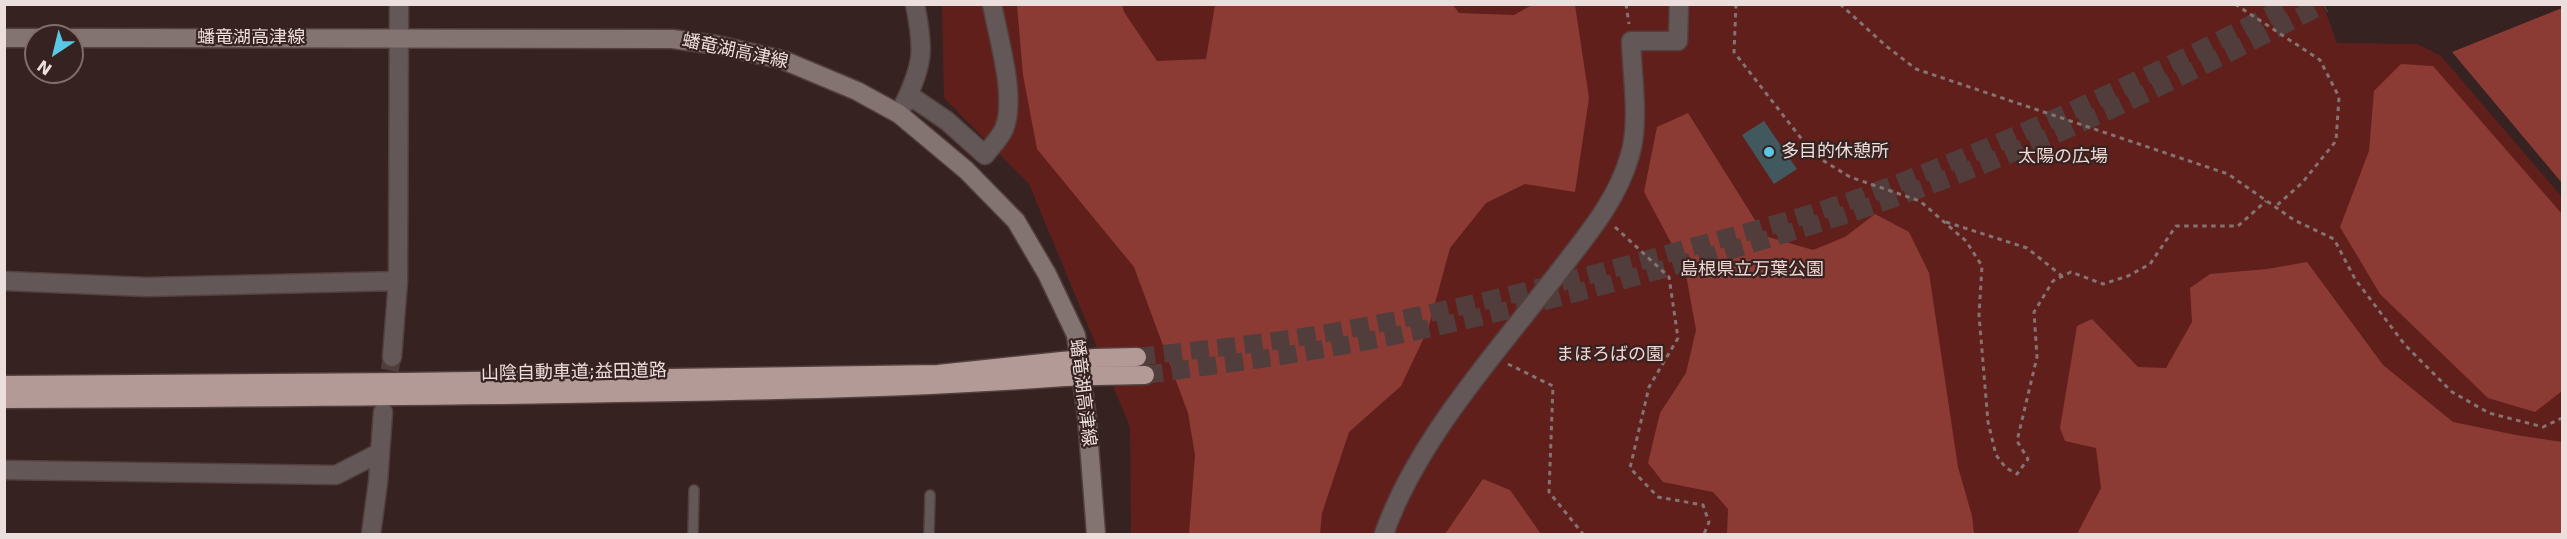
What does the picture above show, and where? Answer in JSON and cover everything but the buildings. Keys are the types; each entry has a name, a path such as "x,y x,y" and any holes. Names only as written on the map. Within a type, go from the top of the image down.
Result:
{"highway":[{"name":"山陰自動車道;益田道路","path":"4,385 915,374 1096,367 1137,357"},
{"name":"山陰自動車道;益田道路","path":"1096,367 1145,375"},
{"name":"山陰自動車道;益田道路","path":"4,399 400,397 939,387 1064,369"}],"main road":[{"path":"4,38 24,38"},
{"name":"蟠竜湖高津線","path":"84,38 672,39 717,45 783,60 856,91 899,114 966,170 1016,221 1047,274 1076,335 1087,418 1096,534"}],"street":[{"path":"392,357 398,281 399,4"},
{"path":"899,114 917,78 922,41 915,4"},
{"path":"909,95 947,121 985,155 1004,129 1008,110 1007,78 992,4"},
{"path":"1384,534 1392,512 1422,453 1595,225 1619,184 1631,153 1634,121 1631,41 1678,41 1679,4"},
{"path":"4,281 147,287 398,281"},
{"path":"371,534 378,482 378,453 383,412"},
{"path":"4,470 336,475 378,453"}],"lane":[{"path":"693,534 694,490"},
{"path":"929,534 930,495"}],"path":[{"path":"1736,4 1734,51 1814,155 1850,177 1920,201 1966,241 1982,266 1979,315 1988,422 1996,455 2006,468 2017,474 2028,459 2017,441 2037,357 2034,312 2053,281 2072,272 2103,284 2128,276 2150,264 2176,226 2238,226 2266,201"},
{"path":"1840,4 1886,46 1916,69 2228,174 2294,220 2334,239 2355,279 2405,345 2452,392 2489,413 2543,427 2562,418"},
{"path":"2235,4 2320,60 2339,97 2336,141 2302,183 2275,207"},
{"path":"1942,220 2027,248 2062,276"},
{"path":"1613,226 1668,277 1678,338 1649,387 1630,468 1658,496 1703,505 1708,522 1704,534"},
{"path":"1505,363 1553,386 1548,492 1582,534"}],"green space":[{"path":"1452,4 1459,13 1514,15 1532,5 1575,5 1589,98 1575,192 1525,184 1486,203 1450,248 1428,329 1401,386 1349,432 1322,513 1320,534 1189,534 1195,455 1188,413 1134,267 1037,149 1023,75 1017,5 1122,5 1124,12 1157,61 1206,59 1215,5"},
{"name":"島根県立万葉公園","path":"942,5 2323,5 2337,43 2417,44 2441,56 2562,197 2562,534 1131,534 1130,427 1029,184 944,98"},
{"path":"2562,8 2562,183 2452,52"},
{"path":"2401,64 2433,66 2562,214 2562,391 2535,412 2488,398 2380,294 2340,227 2369,151 2374,91"},
{"path":"1688,113 1765,236 1813,250 1845,237 1875,214 1909,232 1929,273 1958,467 1972,516 1974,534 1727,534 1728,509 1713,492 1663,482 1648,463 1660,413 1686,373 1696,330 1685,269 1644,192 1657,127"},
{"path":"2307,262 2383,365 2453,422 2562,442 2562,534 2077,534 2101,488 2096,448 2065,441 2060,428 2077,326 2092,319 2138,367 2166,368 2192,322 2190,288 2210,274 2267,269"},
{"path":"1483,479 1510,490 1541,534 1445,534"}],"tunnel":[{"path":"1137,357 1289,339 1437,312 1584,276 1802,216 1927,172 2033,128 2291,4"},
{"path":"1145,375 1293,354 1436,327 1577,293 1796,230 1920,189 2043,140 2165,84 2324,4"},
{"path":"385,397 392,357"}],"place":[{"name":"多目的休憩所","path":"1769,152"}],"park label":[{"name":"太陽の広場","path":"2063,157"},
{"name":"まほろばの園","path":"1610,355"}]}
